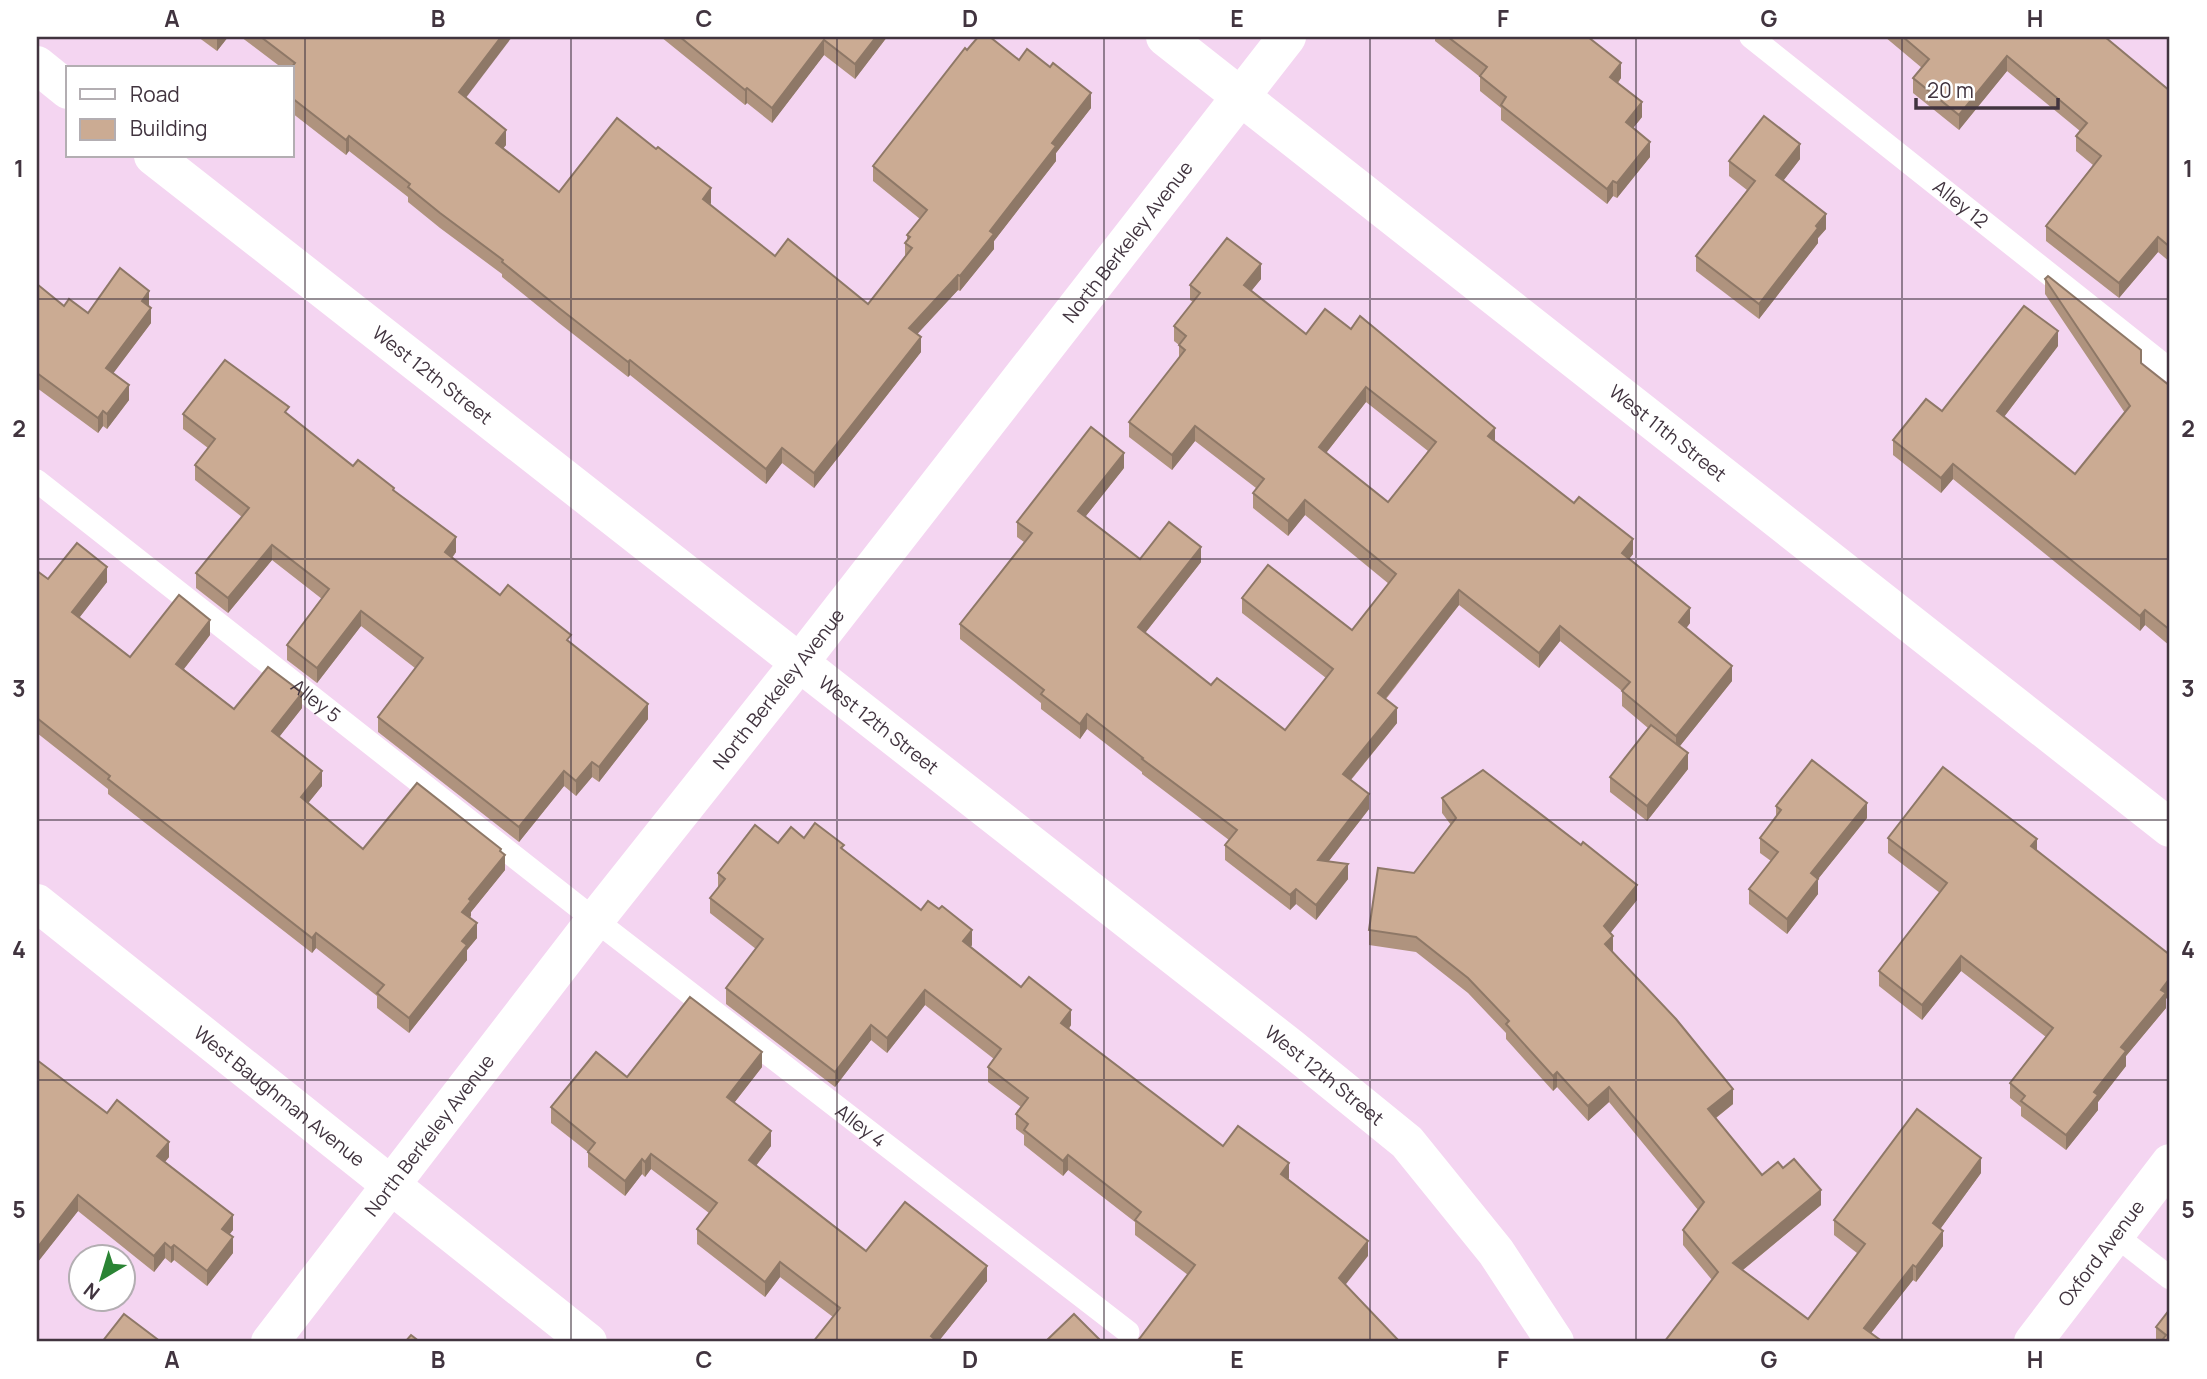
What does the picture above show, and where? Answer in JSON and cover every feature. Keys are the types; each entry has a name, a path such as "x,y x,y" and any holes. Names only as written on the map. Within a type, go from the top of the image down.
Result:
{"street":[{"name":"West 11th Street","path":"1165,37 2170,828"},
{"name":"North Berkeley Avenue","path":"270,1342 595,920 800,662 1287,37"},
{"path":"37,65 66,88"},
{"name":"West 12th Street","path":"156,158 1408,1142 1496,1252 1555,1342"},
{"name":"West Baughman Avenue","path":"37,903 588,1342"},
{"name":"Oxford Avenue","path":"2033,1342 2170,1163"}],"lane":[{"name":"Alley 12","path":"1751,37 2170,370"},
{"name":"Alley 5","path":"37,481 595,920"},
{"name":"Alley 4","path":"595,920 1128,1332"},
{"path":"2115,1235 2170,1279"}],"building":[{"path":"261,37 501,37 459,92 506,130 496,143 559,192 617,118 711,188 703,199 775,256 788,239 868,304 912,248 905,243 910,237 907,235 927,210 873,166 965,48 967,50 978,37 990,37 1019,60 1027,49 1050,67 1053,63 1091,93 1052,143 1056,146 990,231 994,234 960,276 958,275 909,328 921,337 814,473 782,448 766,469 440,213 408,187 410,184 349,136 346,140 294,100 293,66 295,63"},
{"path":"680,37 876,37 855,64 824,40 772,108 747,88 745,90"},
{"path":"1448,37 1588,37 1621,63 1610,77 1642,102 1626,122 1650,142 1617,183 1613,181 1607,189 1501,105 1506,97 1480,76 1487,67"},
{"path":"1903,37 2105,37 2170,91 2170,247 2158,237 2119,283 2046,226 2101,156 2076,136 2087,123 2007,56 1959,115 1913,78 1929,59"},
{"path":"1764,116 1800,144 1776,175 1826,214 1759,304 1696,256 1755,181 1729,161"},
{"path":"1227,238 1261,264 1244,285 1306,334 1325,309 1351,329 1360,316 1495,428 1488,436 1574,503 1579,497 1633,539 1622,553 1690,608 1679,622 1732,666 1676,736 1622,691 1630,682 1560,626 1539,653 1459,590 1378,693 1397,708 1343,774 1369,794 1318,860 1348,864 1316,905 1296,889 1290,895 1225,845 1237,830 1087,714 1080,724 1041,694 1044,690 960,624 1032,533 1017,522 1091,427 1124,453 1078,511 1140,559 1169,522 1201,547 1138,627 1211,685 1217,678 1285,730 1333,669 1242,598 1268,565 1352,630 1396,574 1305,500 1288,521 1253,493 1264,479 1195,426 1172,455 1129,422 1185,350 1179,345 1186,336 1174,326 1200,293 1190,285","holes":["1366,387 1436,442 1388,502 1319,447"]},
{"path":"120,268 149,291 142,301 151,308 106,368 129,385 107,414 103,411 98,418 37,373 37,284 64,306 69,299 88,313"},
{"path":"2048,276 2141,350 2141,363 2170,386 2170,630 2145,610 2140,616 1953,464 1941,478 1893,440 1926,399 1942,411 2024,306 2058,331 1997,411 2075,474 2130,406 2045,279"},
{"path":"225,360 289,407 285,412 353,466 358,460 456,537 445,552 500,595 508,585 571,635 567,640 648,704 599,767 592,762 576,781 564,771 519,827 378,717 423,658 361,611 317,668 287,645 329,589 272,545 228,598 196,573 249,508 195,465 215,439 183,414"},
{"path":"77,543 107,567 72,612 130,657 179,595 210,620 176,664 234,709 268,667 302,693 272,731 322,771 301,797 363,849 417,783 501,849 505,855 469,899 471,901 462,912 477,923 462,941 467,945 409,1018 377,993 384,985 316,933 312,938 108,779 110,776 37,718 37,571 48,579"},
{"path":"1651,725 1688,753 1647,806 1610,777"},
{"path":"1812,760 1867,803 1811,873 1818,879 1787,919 1749,889 1778,852 1760,838 1781,810 1776,806"},
{"path":"1943,767 2037,839 2031,846 2170,955 2170,978 2161,990 2166,993 2121,1047 2126,1051 2094,1092 2098,1095 2066,1135 2021,1101 2025,1096 2010,1083 2053,1028 1961,956 1922,1005 1879,971 1947,883 1888,838"},
{"path":"1483,770 1581,845 1583,842 1637,885 1604,926 1613,936 1605,944 1676,1019 1733,1089 1708,1109 1762,1175 1778,1162 1783,1168 1794,1159 1821,1190 1733,1263 1808,1319 1865,1244 1834,1220 1917,1109 1981,1158 1933,1223 1943,1231 1864,1328 1883,1342 1665,1341 1718,1272 1683,1230 1704,1202 1609,1087 1588,1106 1557,1072 1553,1076 1506,1024 1509,1021 1468,978 1416,937 1369,930 1378,868 1414,873 1456,818 1442,798"},
{"path":"815,823 844,845 841,848 921,910 928,901 939,909 942,906 972,930 963,941 1021,987 1029,977 1071,1010 1061,1023 1223,1146 1238,1126 1289,1163 1281,1174 1368,1241 1339,1278 1400,1342 1137,1342 1195,1265 1135,1220 1141,1212 1068,1155 1063,1161 1024,1130 1028,1124 1016,1114 1028,1098 988,1067 1001,1049 925,990 887,1038 871,1025 835,1072 726,988 763,939 710,898 725,879 718,873 755,825 778,843 791,827 804,838"},
{"path":"690,997 762,1052 727,1097 771,1131 749,1160 866,1251 905,1202 987,1266 931,1336 938,1342 813,1342 840,1308 780,1262 765,1282 697,1229 717,1203 651,1154 645,1162 642,1159 625,1181 588,1152 595,1143 551,1107 596,1052 627,1077"},
{"path":"37,1060 107,1113 117,1100 169,1142 157,1156 233,1215 222,1229 233,1237 207,1271 174,1245 171,1248 165,1243 154,1256 78,1195 37,1248"},
{"path":"2170,1309 2170,1342 2161,1342 2166,1335 2156,1327"},
{"path":"124,1314 161,1342 102,1342"},
{"path":"1074,1314 1102,1342 1045,1342"},
{"path":"411,1335 420,1342 405,1342"}]}
